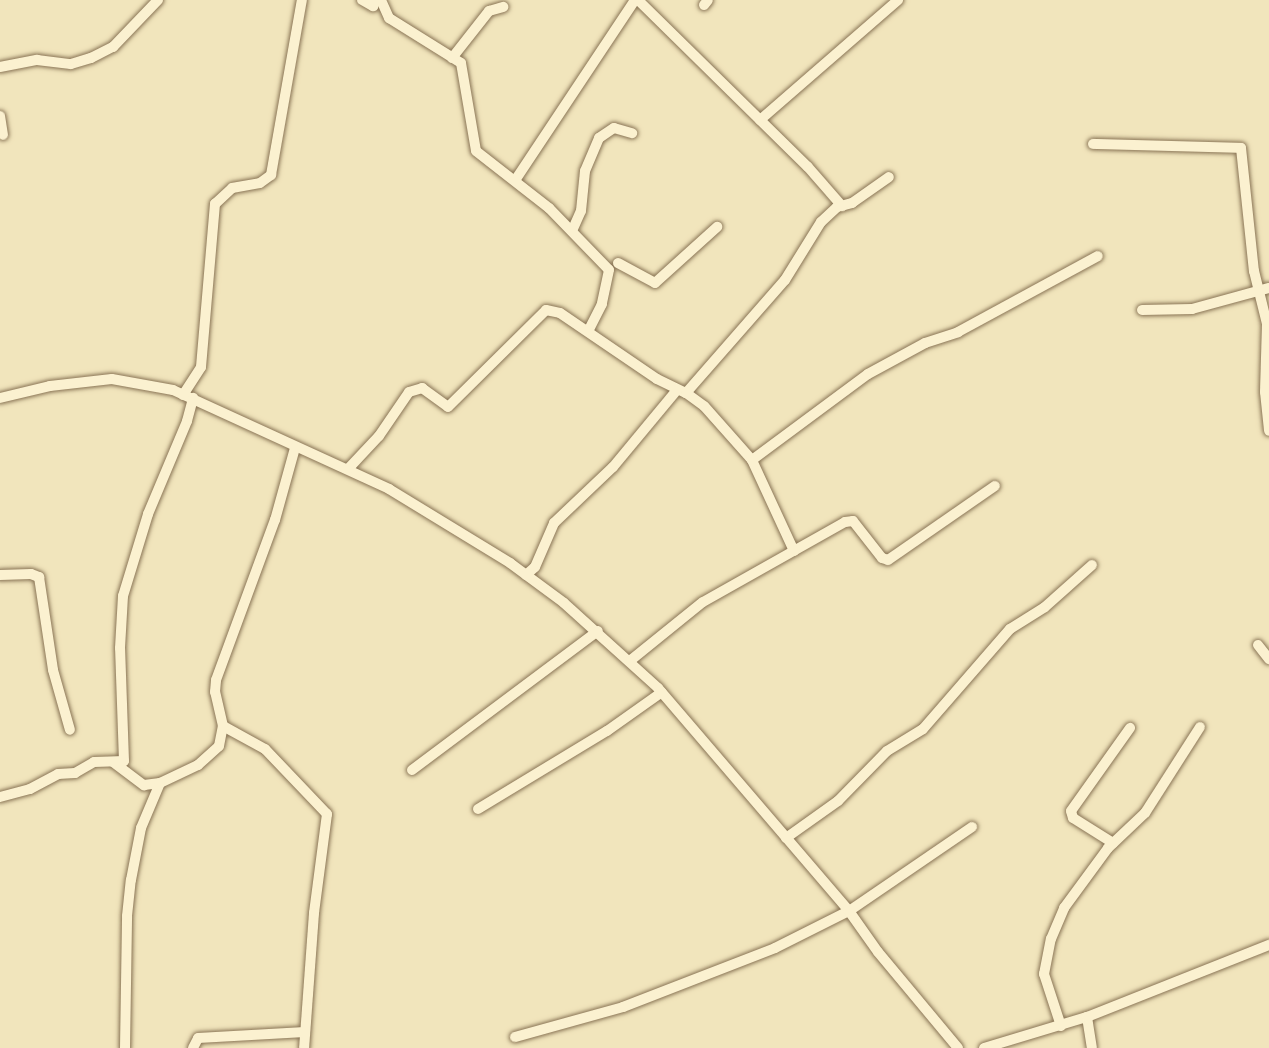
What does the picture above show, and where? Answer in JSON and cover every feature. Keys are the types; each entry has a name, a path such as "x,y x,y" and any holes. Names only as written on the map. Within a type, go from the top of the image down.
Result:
{"street":[{"path":"0,67 37,60 71,64 91,58 113,47 158,0"},
{"path":"0,797 30,789 58,774 75,773 94,762 124,761 120,648 123,596 148,514 187,421 188,396 201,368 215,204 232,188 260,183 271,175 302,0"},
{"path":"362,0 373,6 376,0"},
{"path":"381,0 389,18 461,63 476,151 516,179 572,231 609,270 602,304 588,331"},
{"path":"516,179 637,0 760,120 842,206"},
{"path":"760,120 898,0"},
{"path":"452,58 489,11 503,7"},
{"path":"0,116 3,135"},
{"path":"572,231 581,211 585,171 599,138 614,128 632,133"},
{"path":"1093,144 1241,148 1254,271 1265,290 1267,324 1265,392 1269,431"},
{"path":"526,574 535,567 554,523 613,467 785,280 821,222 889,177"},
{"path":"618,263 655,283 717,227"},
{"path":"752,460 868,374 925,343 958,332 1098,256"},
{"path":"1142,310 1192,309 1265,290"},
{"path":"348,469 379,436 408,392 422,388 448,407 542,311 554,310 704,406 752,460 795,551"},
{"path":"0,398 50,386 112,380 156,384 188,396 295,448 348,469 449,523 526,574 598,631 662,692 849,911 878,952 958,1048"},
{"path":"113,762 144,785 159,783 209,758 219,746 224,726 216,680 275,520 295,448"},
{"path":"631,660 703,602 850,520 888,560 995,486"},
{"path":"786,838 838,801 887,752 923,729 956,695 1010,629 1045,607 1092,565"},
{"path":"0,575 31,574 39,577 53,670 69,730"},
{"path":"412,770 598,631"},
{"path":"1258,645 1269,659"},
{"path":"478,809 607,731 662,692"},
{"path":"224,726 266,749 327,814 314,913 304,1048"},
{"path":"1061,1026 1044,974 1051,939 1064,908 1113,843 1145,813 1200,727"},
{"path":"1113,843 1073,818 1071,811 1130,728"},
{"path":"125,1048 130,889 141,828 159,783"},
{"path":"515,1037 572,1024 693,982 849,911 972,827"},
{"path":"984,1048 1087,1017 1269,945"},
{"path":"1087,1017 1092,1048"},
{"path":"185,1048 191,1048 198,1038 305,1032"},
{"path":"231,1048 239,1035"}]}
